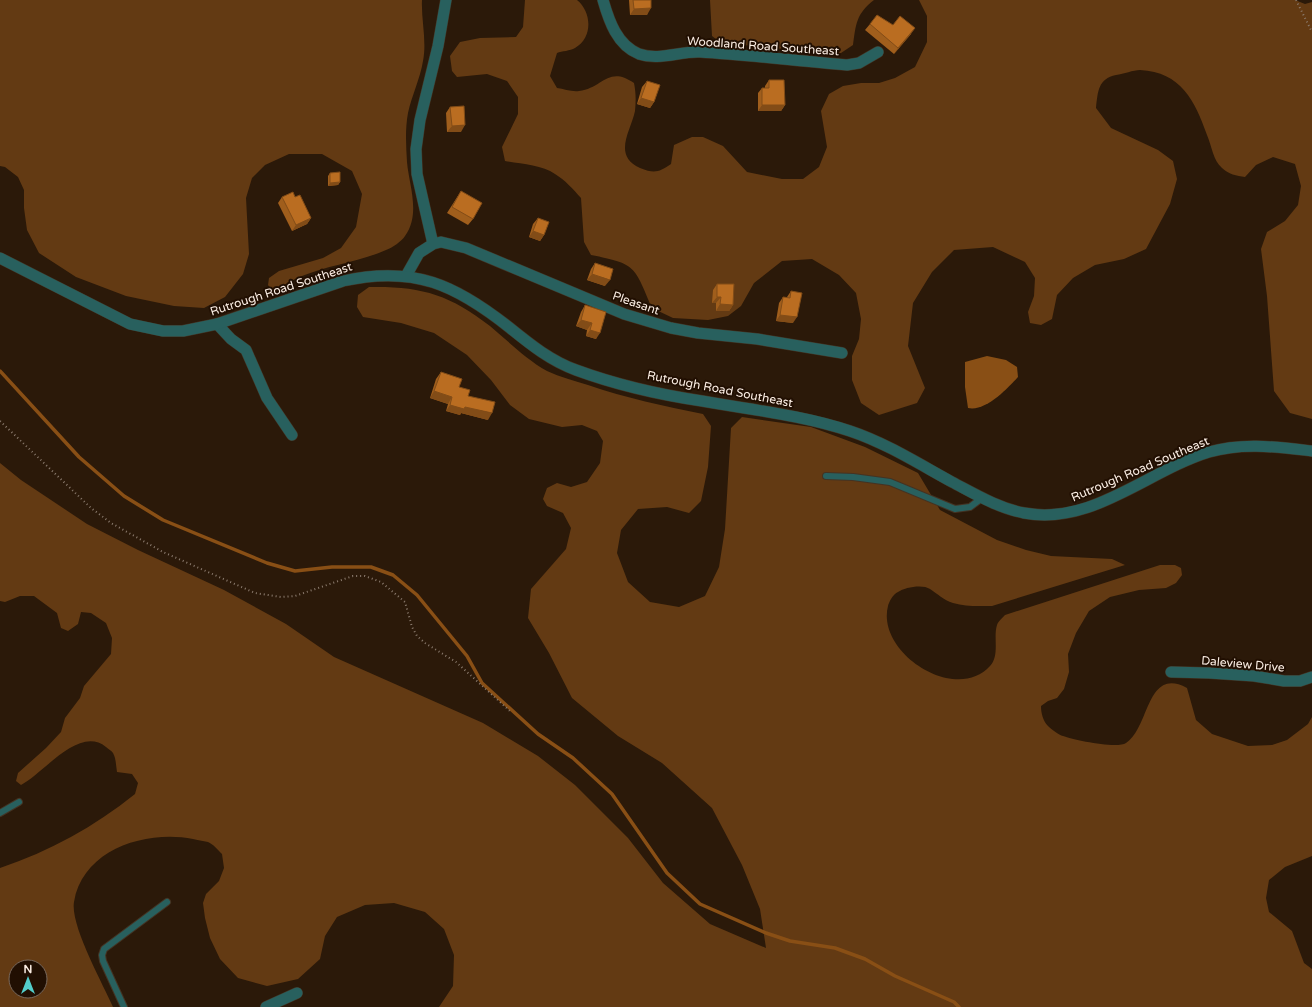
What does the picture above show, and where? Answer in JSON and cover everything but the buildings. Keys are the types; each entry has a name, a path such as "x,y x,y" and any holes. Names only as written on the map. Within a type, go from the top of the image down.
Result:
{"street":[{"path":"406,276 420,252 433,244 417,174 416,149 420,120 438,46 446,0"},
{"name":"Woodland Road Southeast","path":"603,0 608,18 620,38 630,48 650,56 698,52 847,64 859,63 878,52"},
{"name":"Pleasant","path":"433,244 442,242 466,248 624,314 671,328 698,333 758,339 842,353"},
{"name":"Rutrough Road Southeast","path":"0,258 130,324 163,331 183,331 217,324 343,281 381,274 406,276 436,284 465,296 489,311 541,352 574,370 670,394 771,412 849,431 901,454 982,498 998,505 1027,513 1064,513 1086,508 1124,492 1187,460 1208,452 1241,446 1264,446 1312,451"},
{"path":"217,324 231,339 246,350 267,398 292,435"},
{"name":"Daleview Drive","path":"1171,672 1216,673 1284,681 1300,681 1312,677"},
{"path":"266,1007 297,993"}],"lane":[{"path":"826,476 853,477 890,482 955,509 970,507 982,498"},
{"path":"0,813 19,802"},
{"path":"124,1007 103,961 102,955 104,949 166,902"}],"path":[{"path":"1296,0 1312,32"},
{"path":"0,420 91,508 111,524 163,552 255,593 281,597 304,593 324,584 353,576 365,576 381,582 405,602 412,627 417,636 425,643 456,662 511,712"}],"shaded area":[{"path":"0,0 422,0 424,38 423,61 406,125 407,162 413,199 413,209 410,227 405,236 394,246 376,254 312,272 279,287 271,289 268,285 269,278 279,271 323,258 341,248 356,227 362,194 352,171 322,154 289,154 265,165 252,178 246,198 249,254 243,274 225,297 204,308 174,306 126,296 76,277 39,253 27,230 24,208 24,190 18,177 5,167 0,166"},
{"path":"525,0 577,0 586,11 588,18 587,32 581,44 571,50 557,53 550,76 557,88 579,91 594,86 606,79 618,76 634,83 636,97 635,111 627,134 625,150 632,163 645,170 657,171 663,169 671,164 674,145 692,137 703,137 723,146 747,172 782,179 803,179 819,167 827,147 821,111 829,94 843,86 861,83 879,83 895,78 915,67 927,42 927,16 919,0 1295,0 1305,4 1312,2 1312,419 1290,413 1274,391 1267,296 1261,249 1267,232 1285,221 1298,205 1301,186 1295,164 1273,157 1256,165 1245,177 1224,170 1219,165 1215,157 1197,111 1191,100 1176,82 1166,76 1140,70 1110,77 1102,83 1098,91 1096,108 1111,128 1158,150 1173,161 1177,179 1170,204 1146,249 1124,259 1095,265 1073,278 1057,295 1052,319 1041,325 1030,323 1028,312 1034,296 1035,278 1025,262 993,247 954,250 932,272 913,303 908,346 925,388 917,403 879,415 861,403 852,380 852,356 859,339 861,319 856,293 839,275 812,259 782,261 754,283 741,306 728,316 708,320 673,318 652,308 637,275 632,269 617,261 591,255 584,242 581,198 569,185 559,176 550,171 531,165 505,161 502,147 518,114 518,97 507,81 487,74 457,77 452,71 450,56 460,42 480,38 516,37 523,27"},
{"path":"710,0 874,0 860,15 855,31 853,45 841,53 826,53 721,43 712,36"},
{"path":"369,287 404,288 433,294 461,306 475,315 525,356 547,371 617,394 659,405 703,414 711,426 708,467 701,501 689,513 667,507 638,509 621,530 617,553 628,582 650,602 679,607 705,596 719,567 725,529 731,428 742,417 811,427 865,447 918,473 940,510 997,540 1026,550 1051,556 1112,559 1125,565 992,606 968,606 949,602 927,587 919,586 901,590 894,594 888,606 888,624 894,641 906,656 922,668 940,676 958,679 975,676 990,666 995,657 997,625 1005,615 1160,565 1175,565 1181,568 1182,575 1176,583 1166,588 1139,590 1110,597 1089,611 1076,633 1068,654 1069,672 1064,689 1057,698 1048,701 1041,706 1041,711 1048,726 1063,736 1076,740 1114,745 1126,743 1134,735 1156,692 1164,685 1174,683 1187,688 1196,720 1212,734 1248,746 1272,745 1287,740 1308,724 1312,717 1312,856 1285,867 1269,880 1266,898 1269,912 1292,931 1304,963 1312,969 1312,1007 439,1007 453,986 454,955 444,929 425,912 394,903 365,905 337,917 325,936 320,959 298,979 267,986 238,978 220,959 210,938 203,903 206,894 219,881 224,868 222,854 208,842 175,837 137,841 119,847 103,856 90,869 80,884 74,902 74,912 77,925 88,954 113,1007 0,1007 0,868 54,846 104,817 135,794 138,783 132,774 117,772 114,755 112,752 96,742 85,742 73,746 21,785 16,781 18,773 46,748 61,732 65,718 80,698 84,686 111,654 112,638 106,623 91,613 81,612 78,624 68,631 61,628 57,613 34,596 20,596 5,602 0,601 0,463 21,480 87,524 138,550 224,590 286,624 334,657 483,723 538,756 575,785 628,838 663,883 710,924 766,948 760,909 742,865 712,808 662,763 618,736 572,698 549,653 528,618 531,589 566,549 571,528 563,513 547,506 543,499 547,488 557,483 571,487 587,482 600,463 603,441 597,431 582,425 562,427 529,419 510,405 491,380 467,355 434,333 401,323 363,317 357,307 358,295"},
{"path":"987,356 1006,360 1017,367 1018,377 1002,393 988,403 981,407 968,408 965,387 965,362"}],"waterway":[{"path":"0,371 79,457 124,496 163,520 267,563 295,571 332,567 371,567 393,575 417,595 467,656 482,683 538,734 573,758 612,794 667,873 700,904 766,933 790,941 835,948 865,959 895,976 954,1002 959,1007"}]}
